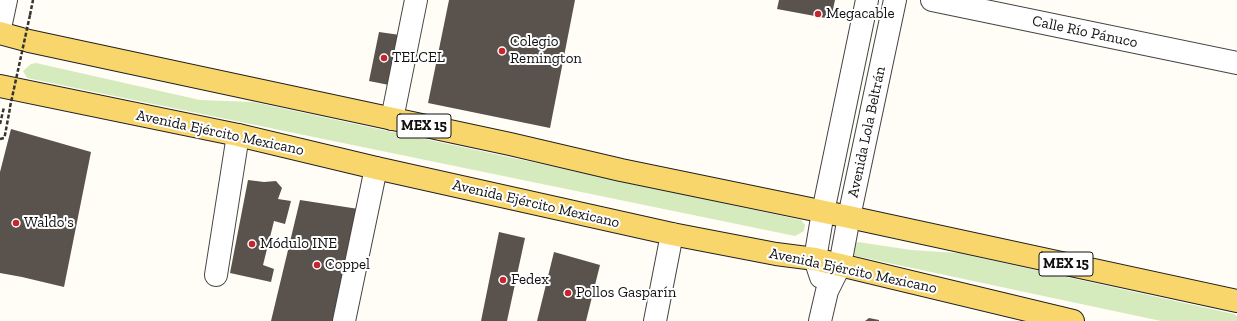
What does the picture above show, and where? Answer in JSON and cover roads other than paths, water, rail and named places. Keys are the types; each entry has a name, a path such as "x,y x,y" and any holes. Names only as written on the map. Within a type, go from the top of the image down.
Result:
{"main road":[{"name":"MEX 15","path":"0,33 29,41 644,175 849,217 1237,301"},
{"name":"Avenida Ejército Mexicano","path":"0,86 238,135 376,168 672,234 776,254 815,259 1073,321"}],"street":[{"path":"0,28 6,0"},
{"path":"392,119 416,0"},
{"name":"Avenida Lola Beltrán","path":"815,259 823,212 867,0"},
{"name":"Avenida Lola Beltrán","path":"820,321 827,291 840,265 895,0"},
{"name":"Calle Río Pánuco","path":"932,0 1237,63"},
{"path":"216,275 238,135"},
{"path":"344,321 376,168"},
{"path":"655,321 672,234"},
{"path":"815,259 827,291"}],"place":[{"name":"Megacable","path":"818,14"},
{"name":"Colegio Remington","path":"502,51"},
{"name":"TELCEL","path":"384,58"},
{"name":"Waldo's","path":"16,223"},
{"name":"Módulo INE","path":"252,244"},
{"name":"Coppel","path":"317,265"},
{"name":"Fedex","path":"503,280"},
{"name":"Pollos Gasparín","path":"568,293"}]}
